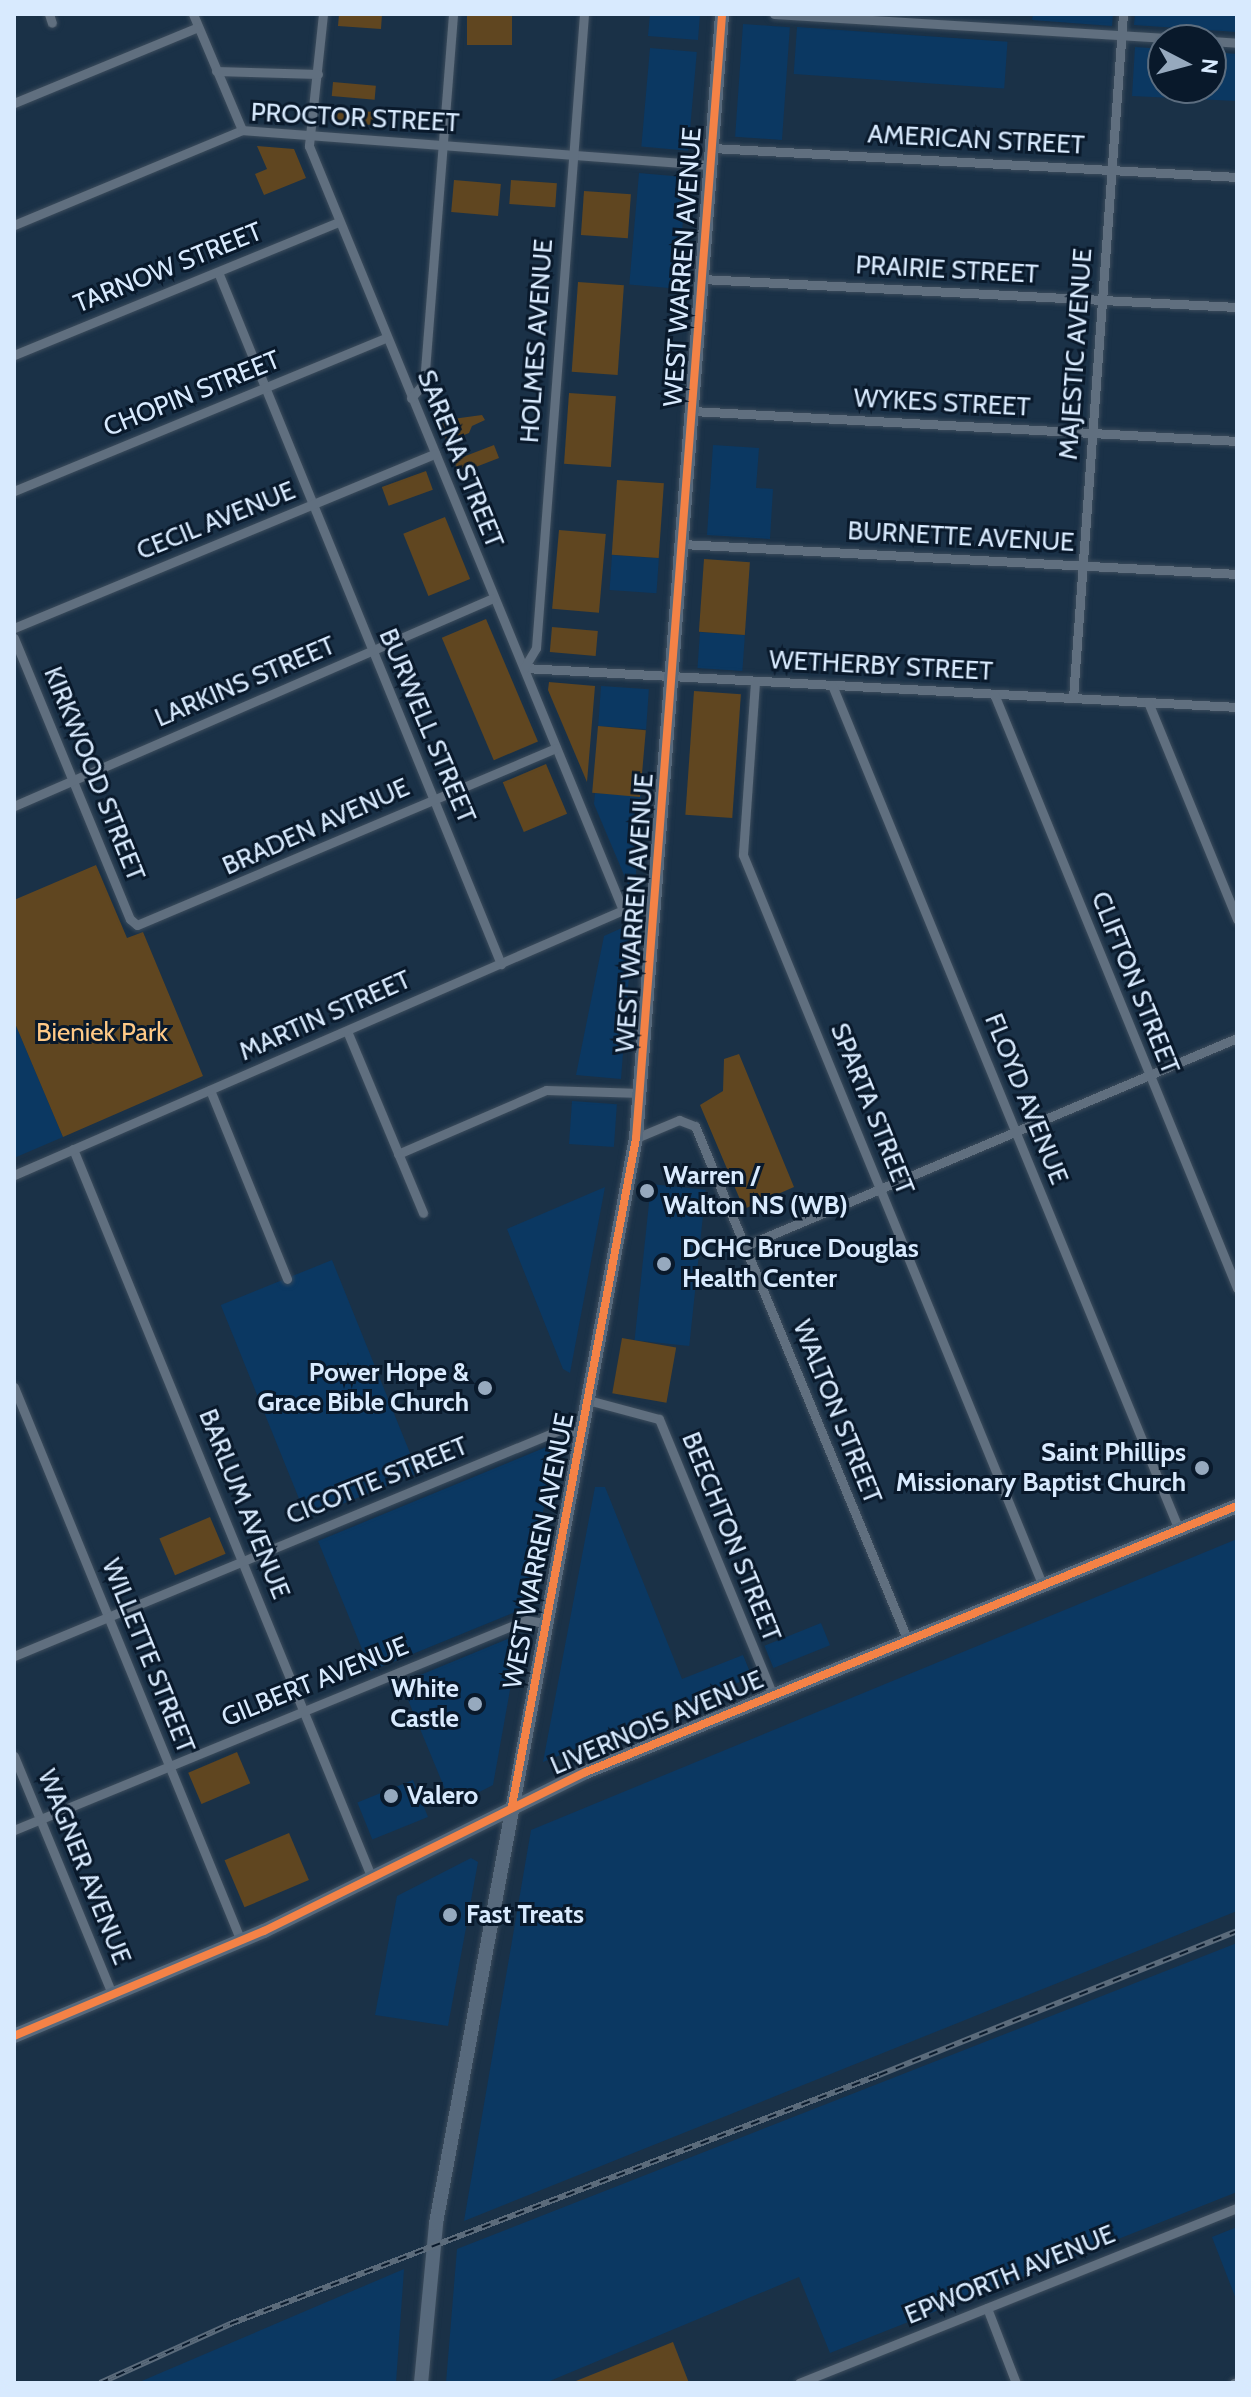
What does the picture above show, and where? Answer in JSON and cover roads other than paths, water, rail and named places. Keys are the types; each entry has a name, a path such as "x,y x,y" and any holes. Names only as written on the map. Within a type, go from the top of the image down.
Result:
{"main road":[{"name":"WEST WARREN AVENUE","path":"421,2383 432,2245 636,1138 722,14"},
{"name":"LIVERNOIS AVENUE","path":"14,2036 241,1941 512,1806 1237,1506"}],"street":[{"path":"193,14 242,130"},
{"name":"SARENA STREET","path":"323,14 309,146 623,910"},
{"path":"411,398 424,383 453,14"},
{"name":"HOLMES AVENUE","path":"524,668 536,648 584,14"},
{"path":"774,14 1147,37"},
{"name":"MAJESTIC AVENUE","path":"1073,698 1123,14"},
{"path":"14,103 198,27"},
{"path":"216,71 318,74"},
{"name":"PROCTOR STREET","path":"14,225 242,130 711,165"},
{"name":"AMERICAN STREET","path":"712,148 1237,177"},
{"name":"TARNOW STREET","path":"14,355 339,222"},
{"name":"BURWELL STREET","path":"218,272 501,964"},
{"name":"PRAIRIE STREET","path":"702,279 1237,307"},
{"name":"CHOPIN STREET","path":"14,491 386,338"},
{"name":"WYKES STREET","path":"692,411 1237,441"},
{"name":"CECIL AVENUE","path":"14,628 435,454"},
{"name":"BURNETTE AVENUE","path":"682,544 1237,574"},
{"name":"LARKINS STREET","path":"14,806 493,598"},
{"name":"KIRKWOOD STREET","path":"14,638 137,925"},
{"name":"WETHERBY STREET","path":"524,668 1237,707"},
{"name":"SPARTA STREET","path":"755,682 743,855 1043,1586"},
{"name":"FLOYD AVENUE","path":"832,685 1179,1530"},
{"name":"CLIFTON STREET","path":"994,694 1237,1288"},
{"path":"1148,702 1237,919"},
{"name":"BRADEN AVENUE","path":"137,925 556,748"},
{"name":"MARTIN STREET","path":"14,1175 623,910 656,906"},
{"path":"347,1031 423,1213"},
{"path":"745,1246 1237,1038"},
{"path":"210,1090 287,1279"},
{"path":"398,1154 546,1090 641,1093"},
{"name":"WALTON STREET","path":"636,1138 679,1120 695,1126 908,1641"},
{"name":"BARLUM AVENUE","path":"73,1149 371,1876"},
{"name":"WILLETTE STREET","path":"14,1387 241,1941"},
{"name":"BEECHTON STREET","path":"588,1400 659,1419 773,1696"},
{"name":"CICOTTE STREET","path":"14,1656 562,1429 581,1433"},
{"name":"GILBERT AVENUE","path":"14,1830 526,1620 546,1623"},
{"name":"WAGNER AVENUE","path":"14,1756 113,1996"},
{"name":"EPWORTH AVENUE","path":"799,2383 1237,2208"},
{"path":"987,2308 1016,2383"}],"railway":[{"path":"100,2383 230,2324 879,2075 1237,1931"}],"place":[{"name":"Warren / Walton NS (WB)","path":"647,1191"},
{"name":"DCHC Bruce Douglas Health Center","path":"664,1264"},
{"name":"Power Hope & Grace Bible Church","path":"485,1388"},
{"name":"Saint Phillips Missionary Baptist Church","path":"1202,1468"},
{"name":"White Castle","path":"475,1704"},
{"name":"Valero","path":"391,1796"},
{"name":"Fast Treats","path":"450,1915"}],"park label":[{"name":"Bieniek Park","path":"102,1033"}]}
